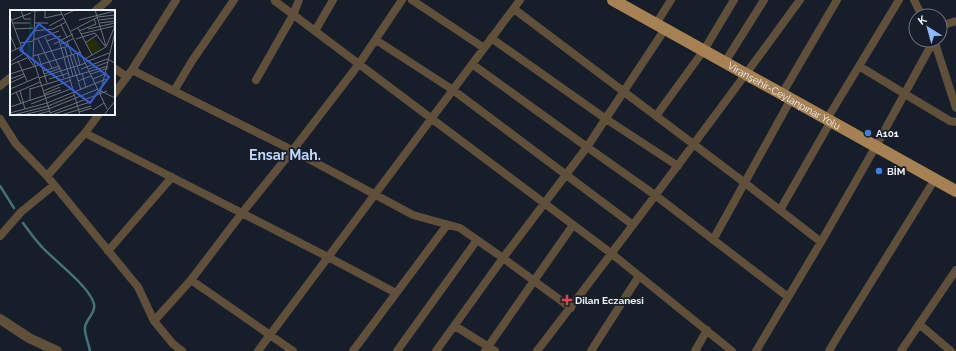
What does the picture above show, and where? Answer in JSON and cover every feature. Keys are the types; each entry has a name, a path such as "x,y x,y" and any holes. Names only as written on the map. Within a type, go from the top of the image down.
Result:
{"main road":[{"name":"Viranşehir-Ceylanpınar Yolu","path":"613,0 627,3 661,26 956,191"}],"street":[{"path":"96,10 108,0"},
{"path":"115,93 130,73 176,0"},
{"path":"174,91 192,61 234,0"},
{"path":"256,80 293,15 299,0"},
{"path":"315,31 333,0"},
{"path":"154,321 191,280 359,64 402,0"},
{"path":"412,0 484,48"},
{"path":"258,351 520,0"},
{"path":"436,351 503,258 567,175 606,119 624,92 661,26 671,0"},
{"path":"656,116 704,50 734,0"},
{"path":"725,62 764,0"},
{"path":"537,351 678,166 800,0"},
{"path":"713,240 745,183 787,96 837,0"},
{"path":"780,210 859,66 899,0"},
{"path":"276,1 612,254 732,351"},
{"path":"514,9 694,144 821,242"},
{"path":"491,38 606,119 678,166"},
{"path":"376,40 453,90 633,225"},
{"path":"756,351 876,146 930,48"},
{"path":"937,48 956,108"},
{"path":"472,64 655,195 788,297"},
{"path":"859,66 950,121 956,122"},
{"path":"115,68 174,91 292,150 412,215 460,228 570,308"},
{"path":"0,86 10,78"},
{"path":"47,176 85,133 98,115"},
{"path":"0,119 16,144 47,176 138,287 154,321 173,344 182,351"},
{"path":"85,133 396,293"},
{"path":"108,250 172,177"},
{"path":"829,351 935,179"},
{"path":"0,236 21,212 54,185"},
{"path":"353,351 447,225"},
{"path":"455,326 489,350 573,225"},
{"path":"397,351 477,240"},
{"path":"901,351 956,270"},
{"path":"591,351 639,276"},
{"path":"191,280 293,351"},
{"path":"0,319 29,338 57,351"},
{"path":"919,324 948,350"},
{"path":"695,351 707,330"}],"waterway":[{"path":"0,186 14,208"},
{"path":"23,223 39,244 79,282 91,297 94,304 94,310 85,327 90,351"}],"place":[{"name":"A101","path":"868,133"},
{"name":"BİM","path":"879,171"},
{"name":"Dilan Eczanesi","path":"567,300"}],"district":[{"name":"Ensar Mah.","path":"285,155"}]}
